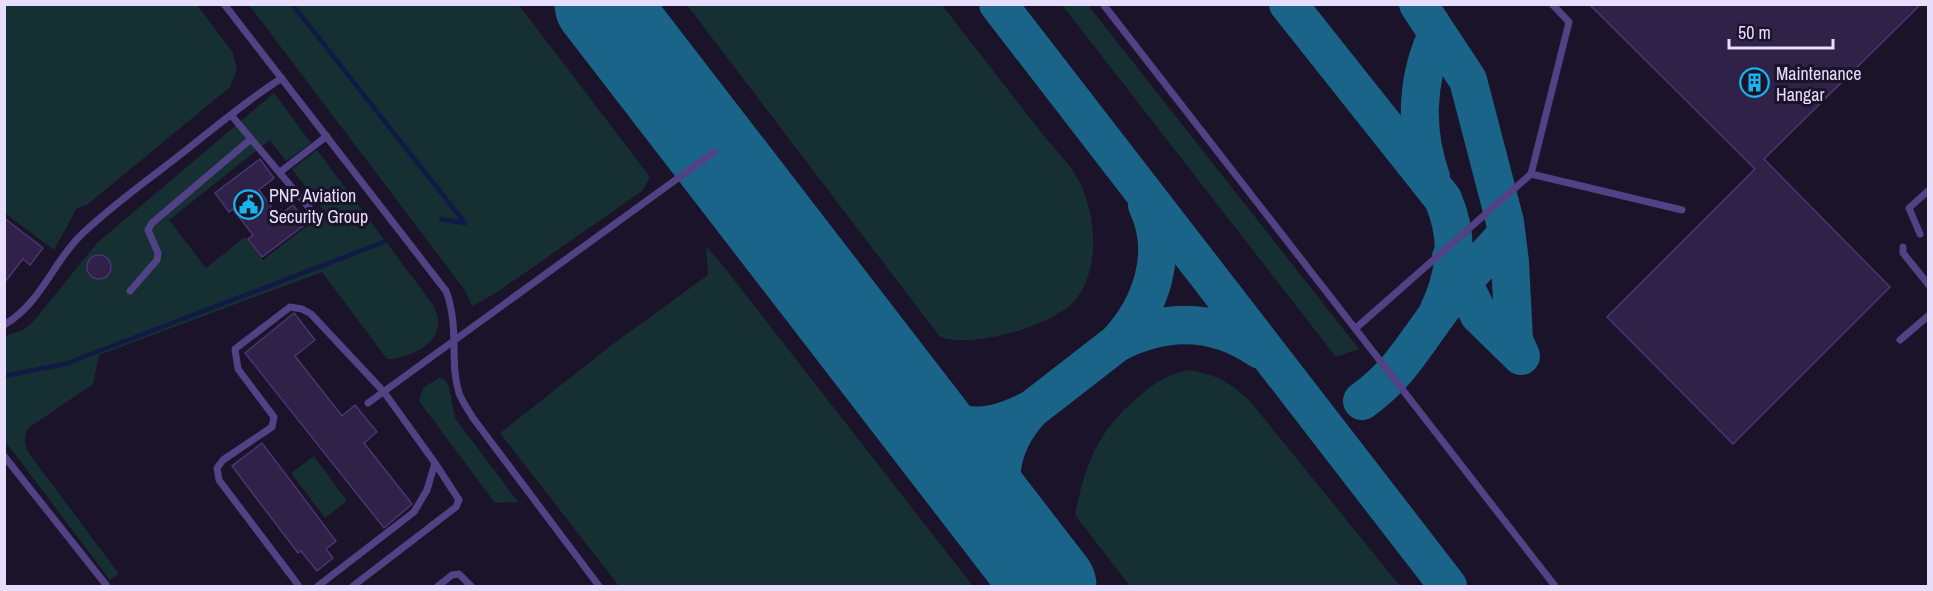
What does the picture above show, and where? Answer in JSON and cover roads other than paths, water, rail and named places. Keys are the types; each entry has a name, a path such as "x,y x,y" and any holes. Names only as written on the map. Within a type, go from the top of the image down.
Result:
{"lane":[{"path":"224,4 446,291 454,311 455,369 459,393 472,418 599,586"},
{"path":"1103,4 1555,586"},
{"path":"1356,328 1531,174 1569,22 1552,4"},
{"path":"4,325 27,309 54,273 60,258 99,219 245,102 282,78"},
{"path":"231,115 316,216"},
{"path":"280,172 327,136"},
{"path":"130,291 158,260 158,253 148,230 152,223 251,139"},
{"path":"368,403 714,152"},
{"path":"1531,174 1682,210"},
{"path":"1920,234 1909,208 1929,191"},
{"path":"1903,248 1903,253 1929,284"},
{"path":"299,586 219,480 217,468 223,460 272,427 274,417 238,369 236,349 290,307 302,309 311,314 384,392 456,492 459,500 456,507 353,586"},
{"path":"1900,340 1929,316"},
{"path":"4,456 107,586"},
{"path":"318,586 414,512 427,490 435,462"},
{"path":"438,586 452,575 459,574 471,586"}],"waterway":[{"path":"292,4 465,223"},
{"path":"441,219 465,223"},
{"path":"4,376 65,364 384,242"}],"place":[{"name":"Maintenance Hangar","path":"1755,83"},
{"name":"PNP Aviation Security Group","path":"248,205"}]}
